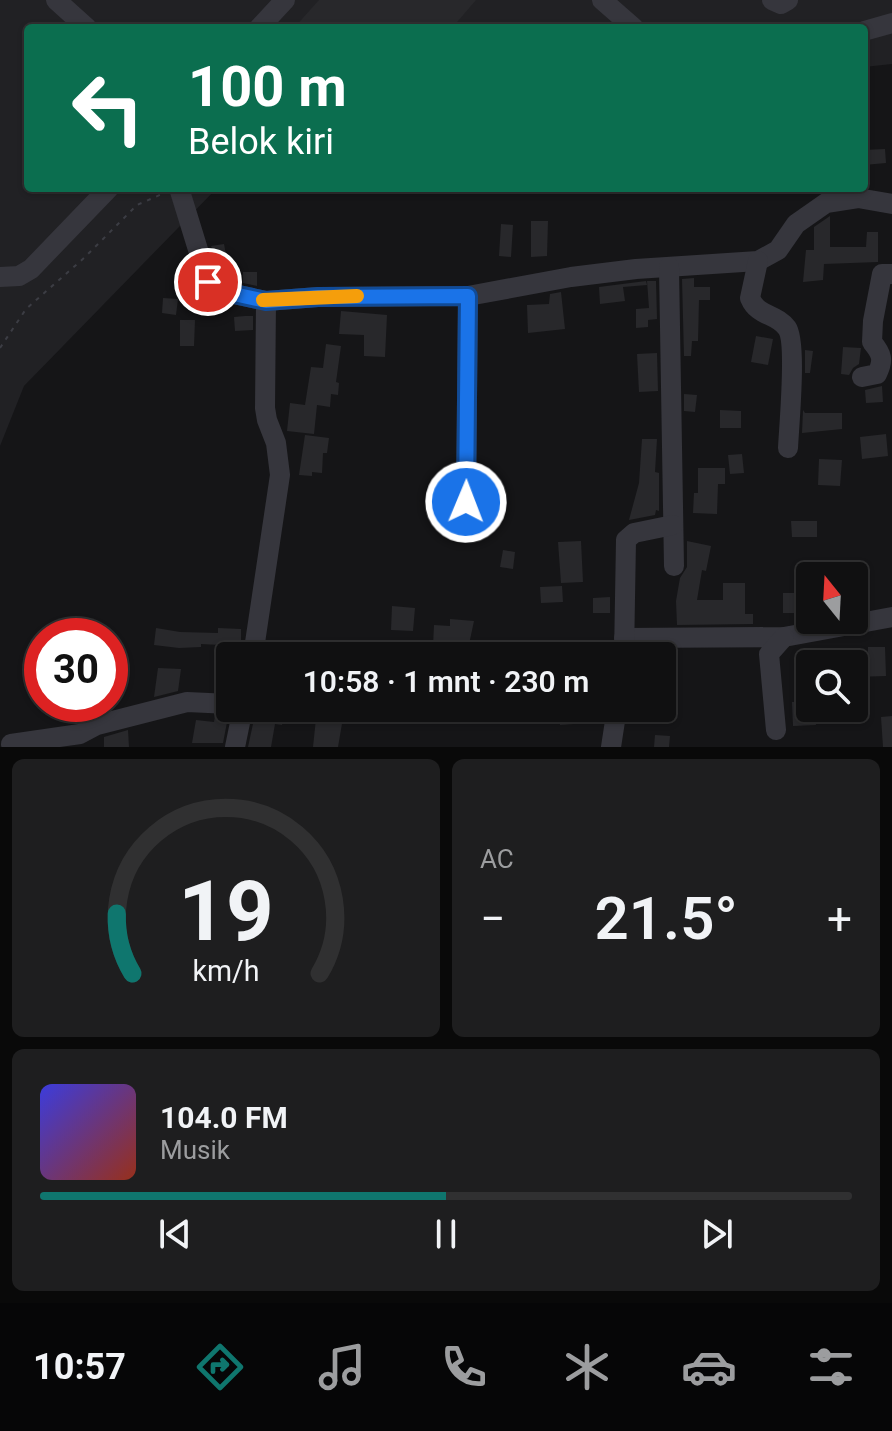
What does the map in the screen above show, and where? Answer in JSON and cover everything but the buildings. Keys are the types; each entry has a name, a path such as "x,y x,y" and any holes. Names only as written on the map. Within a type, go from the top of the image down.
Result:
{"street":[{"path":"56,0 83,24"},
{"path":"263,24 285,0"},
{"path":"602,0 629,24"},
{"path":"772,0 781,4 788,0"},
{"path":"868,30 892,23"},
{"path":"0,277 19,276 31,269 105,192"},
{"path":"172,192 208,282 220,291 266,301 468,296 571,277 758,261 778,250 796,224 826,203 858,198 892,204"},
{"path":"758,261 750,298 752,303 760,313 778,318 792,337 788,448"},
{"path":"669,267 674,566"},
{"path":"862,377 877,374 882,363 881,353 872,342 873,321 882,274 892,274"},
{"path":"466,502 468,296"},
{"path":"255,642 280,475 276,443 265,408 266,301"},
{"path":"624,642 626,540 634,533 673,525"},
{"path":"676,644 784,637 892,617"},
{"path":"776,730 769,654 784,637"},
{"path":"11,744 80,734 97,725 187,702 216,703"},
{"path":"235,747 240,722"},
{"path":"611,747 615,722"}],"path":[{"path":"0,348 26,309 84,258 137,205 170,192"}],"shaded area":[{"path":"0,0 892,0 892,64 868,67 868,24 24,24 24,192 213,192 24,386 0,446"}],"slow traffic":[{"path":"263,300 357,296"}],"route":[{"path":"208,282 220,291 266,301 318,297 468,296 466,502"}]}
